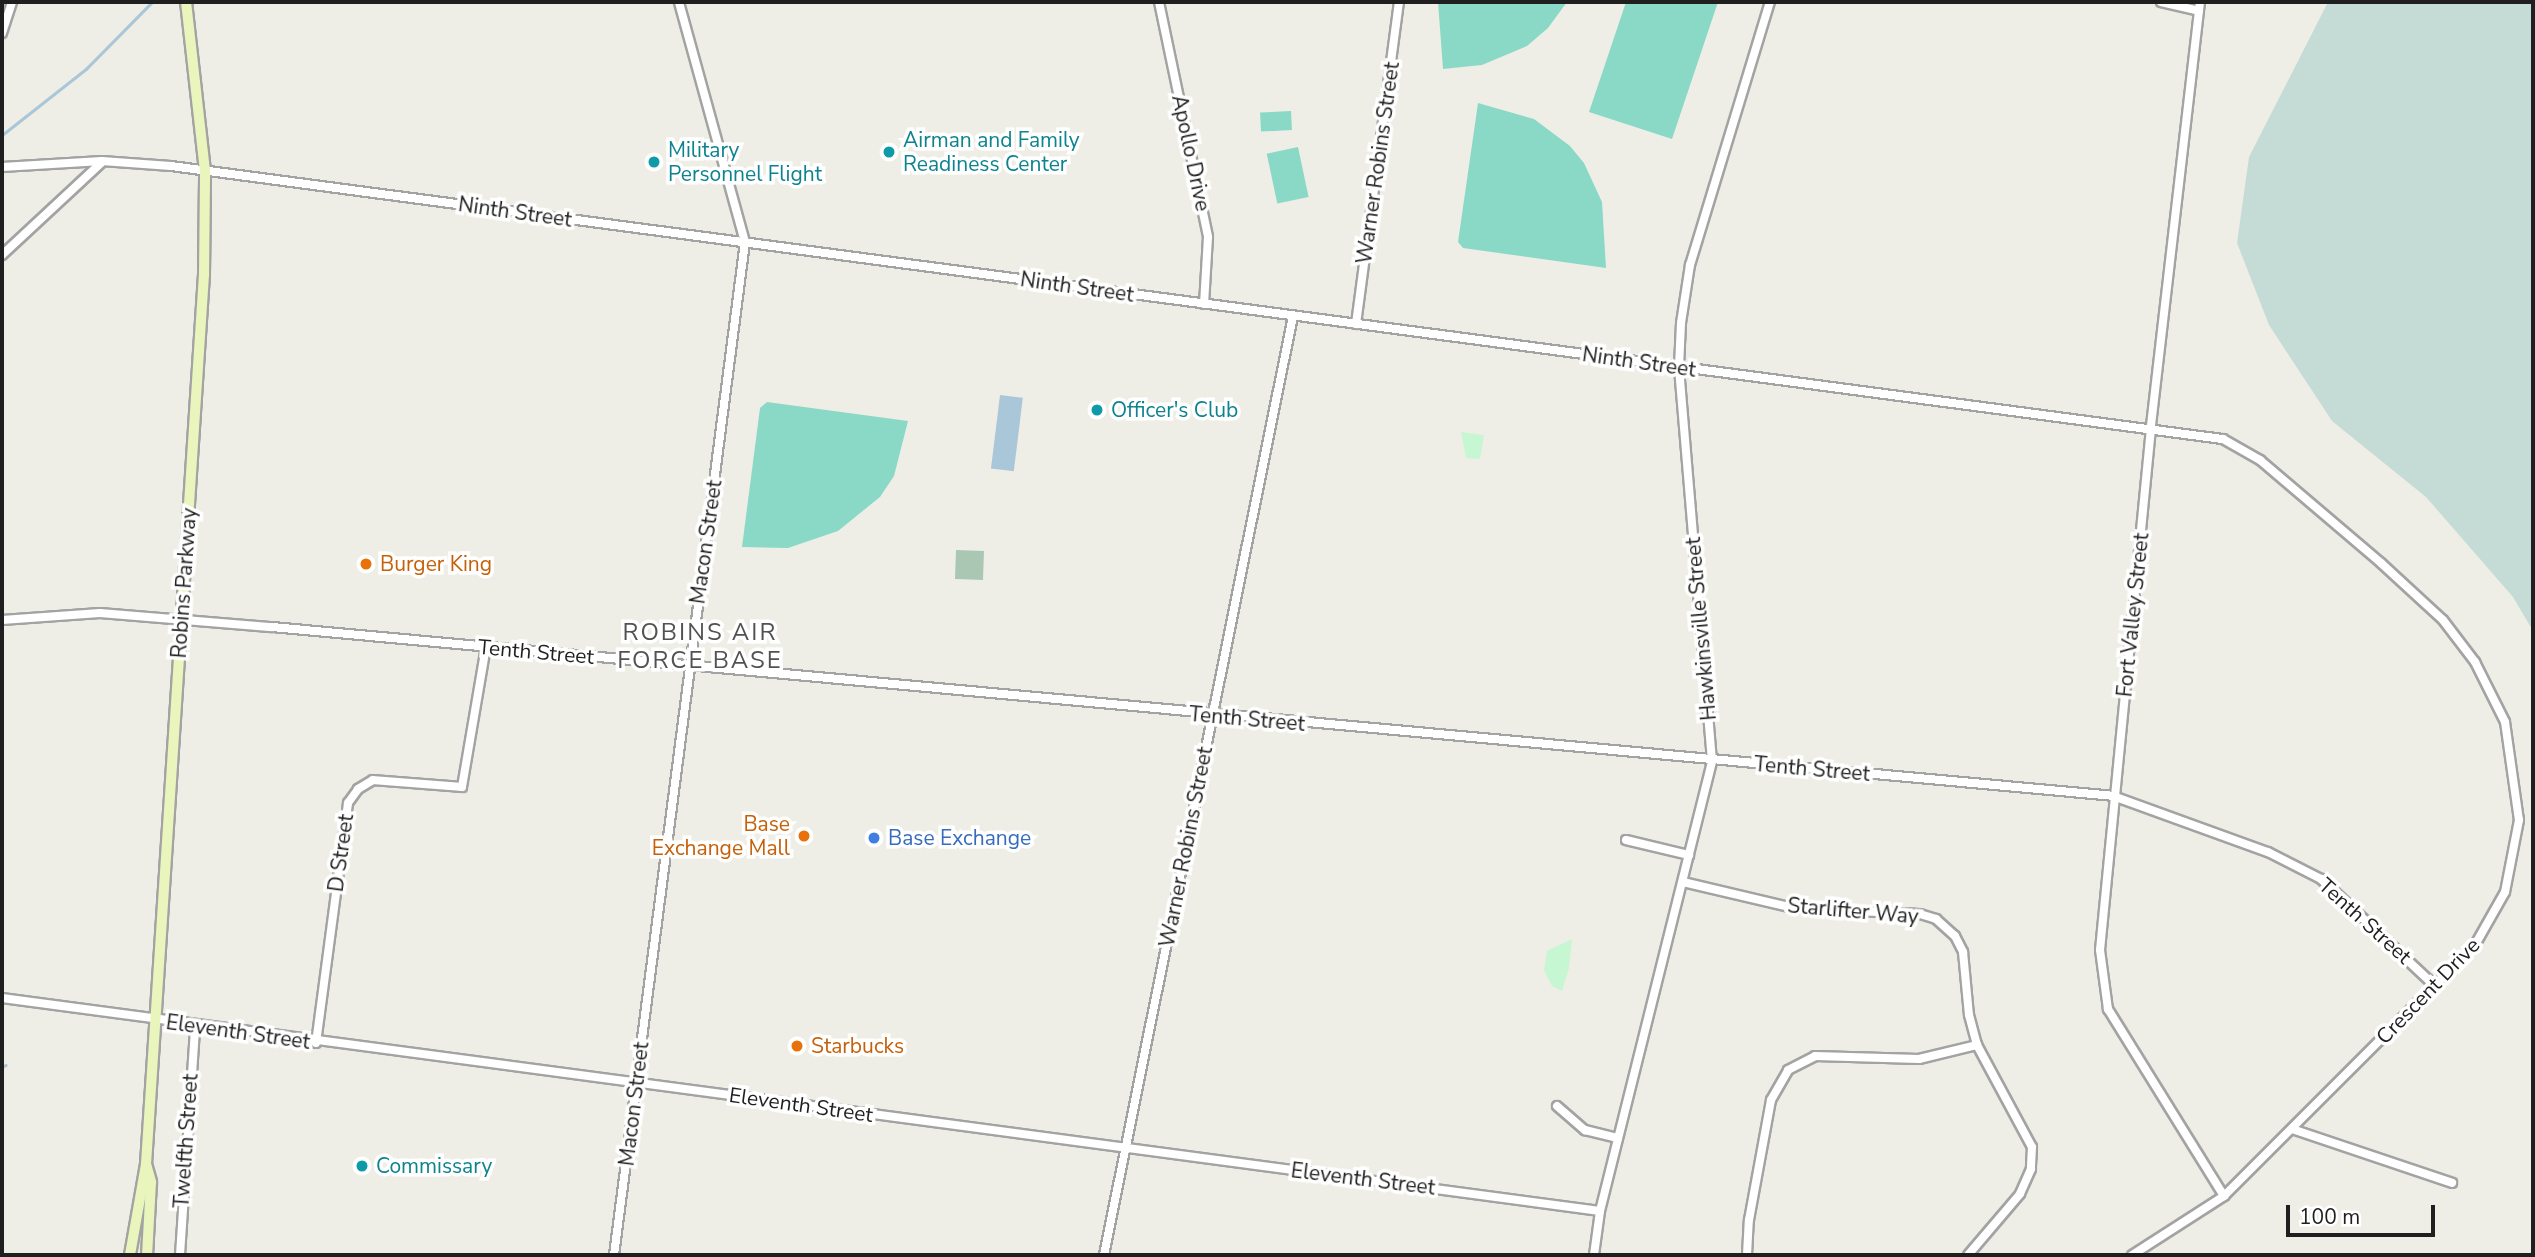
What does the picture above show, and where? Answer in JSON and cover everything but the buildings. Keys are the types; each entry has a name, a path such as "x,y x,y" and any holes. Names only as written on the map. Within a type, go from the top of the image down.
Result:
{"street":[{"path":"2,33 12,2"},
{"name":"Robins Parkway","path":"130,1255 146,1164 204,275 205,171 186,2"},
{"name":"Macon Street","path":"614,1255 745,242 679,2"},
{"name":"Apollo Drive","path":"1159,2 1208,237 1204,304"},
{"name":"Warner Robins Street","path":"1356,324 1399,2"},
{"name":"Hawkinsville Street","path":"1594,1255 1600,1211 1713,761 1679,367 1689,265 1770,2"},
{"path":"2161,2 2199,6"},
{"name":"Fort Valley Street","path":"2199,6 2151,428 2100,950 2108,1009 2224,1196"},
{"path":"2,255 102,161"},
{"name":"Ninth Street","path":"2,167 102,161 205,171 2151,428"},
{"name":"Warner Robins Street","path":"1104,1255 1293,316"},
{"name":"Crescent Drive","path":"2132,1255 2224,1196 2435,986 2485,930 2505,892 2519,820 2510,746 2487,681 2442,620 2260,460 2223,439 2151,428"},
{"name":"Tenth Street","path":"2,620 100,613 2113,796 2300,866 2355,906 2435,986"},
{"name":"D Street","path":"316,1043 348,803 358,789 373,780 462,787 486,647"},
{"path":"1626,840 1689,855"},
{"name":"Starlifter Way","path":"1683,882 1794,908 1911,914 1936,919 1955,936 1963,952 1969,1015 1977,1045 2026,1130 2032,1147 2031,1169 2020,1194 1968,1255"},
{"name":"Eleventh Street","path":"2,998 195,1027 1600,1211"},
{"name":"Twelfth Street","path":"180,1255 195,1027"},
{"path":"1747,1255 1771,1100 1788,1070 1815,1056 1919,1059 1977,1045"},
{"path":"1557,1106 1585,1130 1618,1138"},
{"path":"2292,1129 2452,1183"},
{"name":"Robins Parkway","path":"146,1164 151,1182 147,1255"}],"shaded area":[{"path":"1438,2 1567,2 1548,28 1527,46 1482,65 1443,69"},
{"path":"1626,2 1718,2 1672,139 1589,112"},
{"path":"2328,2 2533,2 2533,631 2513,597 2426,497 2332,421 2269,325 2237,243 2249,157"},
{"path":"1478,103 1534,119 1570,146 1584,163 1602,202 1606,268 1463,248 1458,242"},
{"path":"1291,111 1292,130 1261,132 1260,113"},
{"path":"1298,147 1309,197 1277,204 1267,154"},
{"path":"1000,395 1023,398 1014,471 991,468"},
{"path":"767,402 908,421 894,476 880,497 838,531 788,548 742,547 760,408"}],"green space":[{"path":"1461,432 1484,435 1480,459 1466,458"},
{"path":"956,550 984,551 983,580 955,579"},
{"path":"1572,939 1569,968 1562,991 1552,986 1544,970 1547,951"}],"waterway":[{"path":"2,135 86,69 152,2"},
{"path":"2,1067 6,1065"}],"place":[{"name":"Airman and Family Readiness Center","path":"889,152"},
{"name":"Military Personnel Flight","path":"654,162"},
{"name":"Officer's Club","path":"1097,410"},
{"name":"Burger King","path":"366,564"},
{"name":"Base Exchange Mall","path":"804,836"},
{"name":"Base Exchange","path":"874,838"},
{"name":"Starbucks","path":"797,1046"},
{"name":"Commissary","path":"362,1166"}],"district":[{"name":"ROBINS AIR FORCE BASE","path":"700,647"}]}
